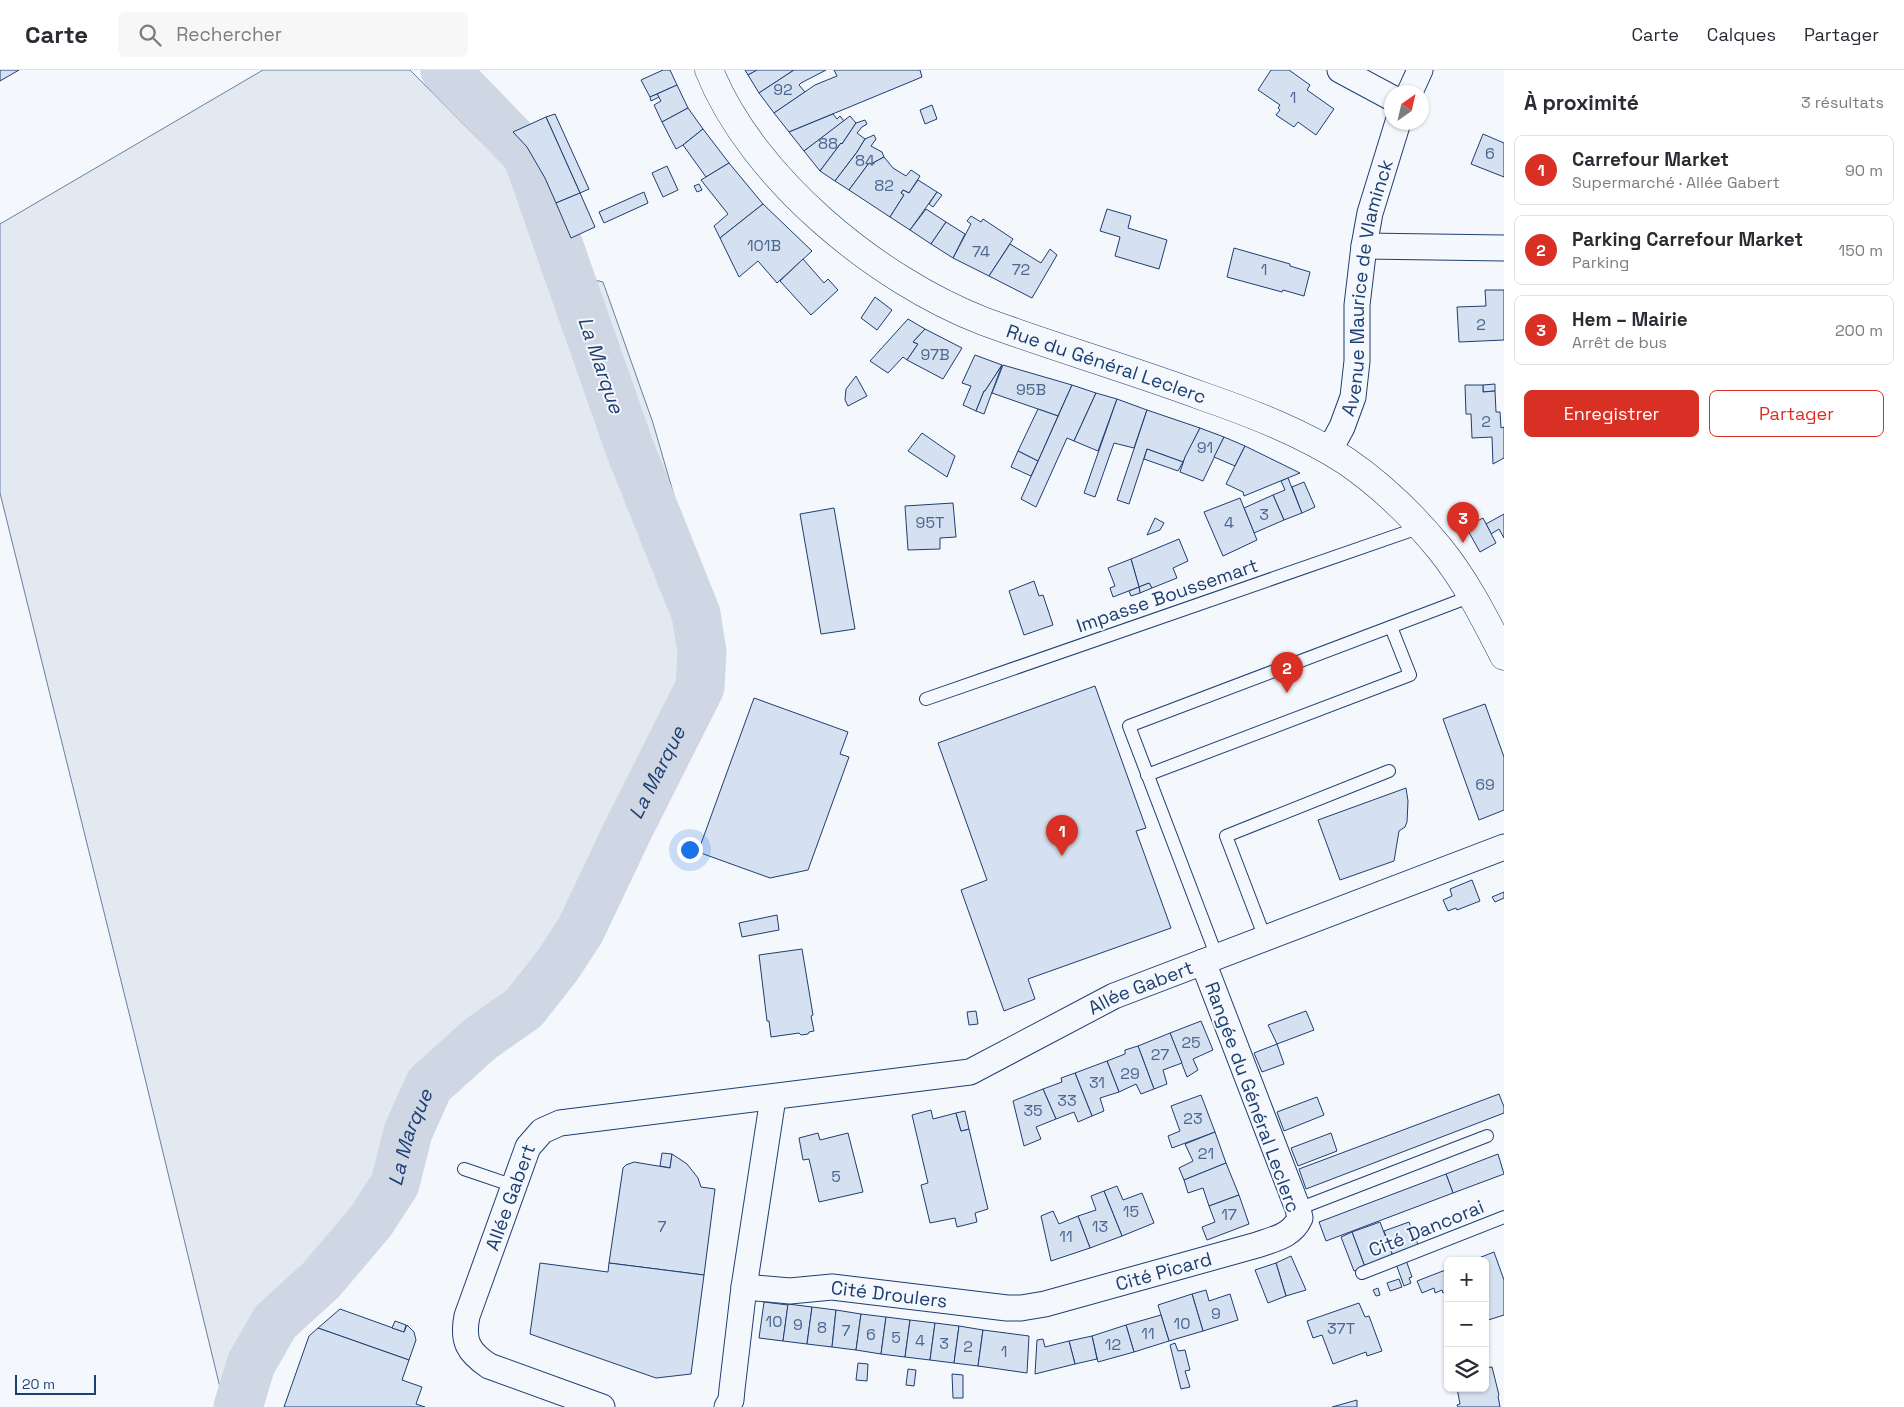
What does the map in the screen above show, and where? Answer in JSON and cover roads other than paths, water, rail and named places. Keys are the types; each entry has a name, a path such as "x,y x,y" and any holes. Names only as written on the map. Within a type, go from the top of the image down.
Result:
{"street":[{"name":"Rue du Général Leclerc","path":"709,70 723,99 749,142 789,189 840,236 918,290 948,307 983,321 1232,406 1329,451 1347,462 1379,487 1421,527 1441,550 1472,596 1504,656"},
{"path":"1340,70 1384,94"},
{"path":"1413,85 1420,70"},
{"name":"Avenue Maurice de Vlaminck","path":"1329,451 1342,427 1353,397 1357,361 1358,305 1364,246 1374,200 1396,130"},
{"path":"1364,246 1504,248"},
{"name":"Allée Gabert","path":"602,1407 489,1366 476,1358 469,1349 465,1336 467,1316 528,1147 542,1131 552,1126 970,1072 1099,1002 1504,847"},
{"name":"Rangée du Général Leclerc","path":"1210,959 1295,1220"},
{"path":"727,1407 731,1400 744,1287 773,1098"},
{"name":"Cité Picard","path":"1034,1306 1257,1245 1281,1237 1295,1220"},
{"name":"Cité Droulers","path":"744,1287 790,1291 832,1287 1007,1308 1034,1306"}],"lane":[{"name":"Impasse Boussemart","path":"926,699 1421,527"},
{"path":"1210,959 1148,775 1129,726 1472,596"},
{"path":"1148,775 1410,676 1391,627"},
{"path":"1266,938 1226,836 1389,771"},
{"path":"1295,1220 1487,1136"},
{"path":"464,1169 514,1186"},
{"name":"Cité Dancorai","path":"1362,1273 1504,1217"}],"waterway":[{"name":"La Marque","path":"238,1407 251,1364 275,1322 321,1280 371,1221 395,1184 408,1132 429,1085 480,1039 524,1008 557,966 580,931 627,832 700,687 702,652 696,614 630,449 527,155 445,70"}],"place":[{"name":"Hem – Mairie","path":"1463,543"},
{"name":"Parking Carrefour Market","path":"1287,693"},
{"name":"Carrefour Market","path":"1062,856"}]}
